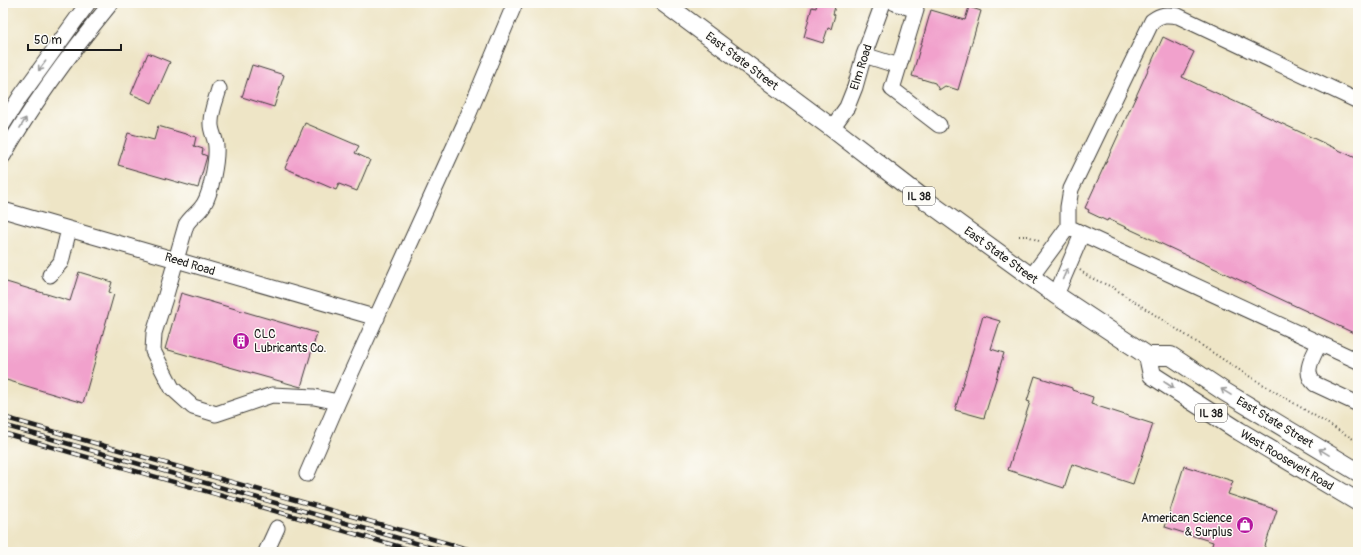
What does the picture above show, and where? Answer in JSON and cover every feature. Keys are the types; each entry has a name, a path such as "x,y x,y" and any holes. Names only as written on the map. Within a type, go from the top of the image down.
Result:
{"main road":[{"name":"East State Street","path":"664,3 832,128 920,196 1056,295 1148,356 1171,356 1270,419 1358,472"},
{"name":"West Roosevelt Road","path":"1148,356 1152,375 1239,431 1358,502"}],"street":[{"path":"3,124 20,97 88,3"},
{"path":"3,156 51,79 111,3"},
{"path":"306,474 464,125 515,3"},
{"name":"Elm Road","path":"832,128 847,107 883,3"},
{"path":"895,3 916,10 892,89 939,125"},
{"path":"1031,277 1068,227 1068,207 1071,189 1152,21 1158,17 1167,14 1178,16 1358,101"},
{"path":"864,55 899,66"},
{"path":"219,89 211,123 216,146 216,164 210,189 205,203 199,211 188,220 186,225 154,333 153,351 172,388 193,407 216,414 272,396 314,397 338,402"},
{"name":"Reed Road","path":"3,210 377,318"},
{"path":"1068,227 1358,361"},
{"path":"50,275 56,270 61,262 69,230"},
{"path":"1056,295 1082,234"},
{"path":"1319,344 1308,369 1308,375 1311,380 1315,384 1358,404"},
{"path":"270,551 277,528"}],"path":[{"path":"1019,236 1028,236 1039,241"},
{"path":"1084,273 1089,277 1112,287 1238,369 1358,442"}],"building":[{"path":"817,3 836,3 833,14 835,15 831,29 828,28 823,43 804,37 812,7 816,8"},
{"path":"969,7 981,11 958,90 945,86 939,90 935,83 912,76 931,10 965,20"},
{"path":"1163,37 1194,52 1182,77 1358,159 1358,335 1108,219 1107,221 1088,212 1089,210 1085,208"},
{"path":"148,53 170,62 152,103 131,94"},
{"path":"252,65 284,75 274,107 242,97"},
{"path":"305,123 359,146 355,153 370,160 357,191 339,184 336,190 285,168"},
{"path":"158,126 196,137 194,146 203,149 202,154 207,156 198,188 118,165 128,133 154,140"},
{"path":"79,272 112,282 109,292 114,294 83,403 3,379 3,281 70,301"},
{"name":"CLC Lubricants Co.","path":"181,293 317,333 301,387 165,349"},
{"path":"983,316 1000,321 991,349 1004,353 984,418 955,410"},
{"path":"1035,376 1072,388 1072,390 1093,397 1091,404 1153,424 1133,484 1072,464 1064,488 1008,470 1030,402 1027,401"},
{"path":"1184,466 1233,481 1228,494 1277,510 1263,552 1210,552 1213,542 1165,527"}],"railway":[{"path":"3,417 478,552"},
{"path":"3,425 447,552"},
{"path":"3,433 418,552"}],"place":[{"name":"CLC Lubricants Co.","path":"241,341"},
{"name":"American Science & Surplus","path":"1245,525"}]}
